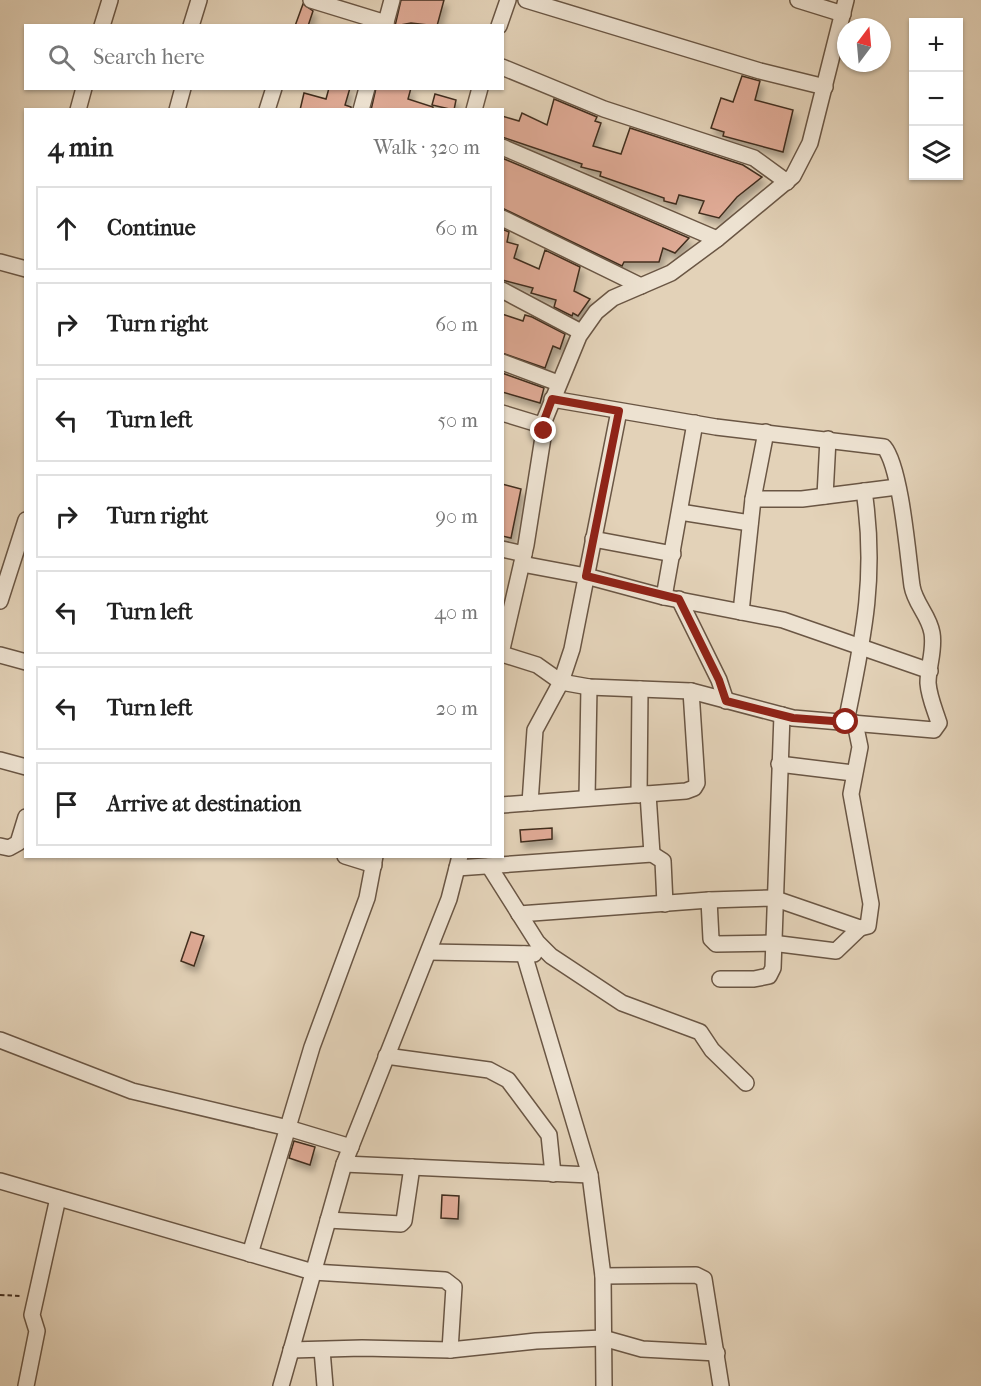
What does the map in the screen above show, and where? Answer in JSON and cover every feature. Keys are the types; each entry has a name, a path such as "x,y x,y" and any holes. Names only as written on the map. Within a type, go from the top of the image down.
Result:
{"street":[{"path":"103,24 110,0"},
{"path":"192,24 199,0"},
{"path":"311,0 385,24 392,0"},
{"path":"501,24 507,0"},
{"path":"526,0 760,71 825,87"},
{"path":"504,640 523,559 542,426 558,382 581,332 596,312 613,298 671,273 787,182 799,166 810,143 845,7 798,0"},
{"path":"504,68 604,109 754,158 787,182"},
{"path":"79,108 83,90"},
{"path":"178,108 182,90"},
{"path":"268,108 272,90"},
{"path":"362,108 366,90"},
{"path":"475,108 479,90"},
{"path":"504,148 717,239"},
{"path":"504,219 641,286"},
{"path":"0,262 24,268"},
{"path":"504,291 581,332"},
{"path":"504,363 558,382"},
{"path":"504,655 537,665 561,682 589,687 691,691 782,715 851,723 934,730 939,723 930,696 932,632 928,619 915,598 897,487 891,458 884,447 696,423 552,399"},
{"path":"530,803 535,730 561,682 572,649 619,411"},
{"path":"504,414 542,426"},
{"path":"696,423 673,554 672,598 719,680 726,701"},
{"path":"741,612 753,499 766,432"},
{"path":"825,496 828,439"},
{"path":"753,499 802,499 897,487"},
{"path":"709,900 713,942 772,944 836,951 860,928 868,926 872,913 853,811 853,773 860,747 851,723 870,588 871,535 864,491"},
{"path":"680,512 750,523"},
{"path":"0,601 19,565 24,533"},
{"path":"593,539 673,554"},
{"path":"504,550 523,559 672,598 804,626 930,671"},
{"path":"0,655 24,661"},
{"path":"587,798 589,687"},
{"path":"640,689 643,795 652,854"},
{"path":"504,805 643,795 686,791 694,788 697,783 691,691"},
{"path":"720,979 754,979 769,976 772,968 782,715"},
{"path":"0,760 24,766"},
{"path":"779,764 853,773"},
{"path":"0,846 9,848 18,843 24,824"},
{"path":"281,1386 344,1164 429,952 449,899 458,862 489,866 652,854 663,861 665,904"},
{"path":"250,1254 312,1047 367,898 374,861 357,858"},
{"path":"489,866 537,942 551,956 622,1002 699,1032 712,1050 746,1083"},
{"path":"519,914 709,900 773,898 860,928"},
{"path":"429,952 551,956"},
{"path":"524,954 590,1175 603,1276 604,1386"},
{"path":"0,1040 132,1091 288,1128 351,1147"},
{"path":"386,1056 489,1070 508,1080 549,1135 553,1174"},
{"path":"344,1164 590,1175"},
{"path":"328,1220 401,1224 404,1221 412,1167"},
{"path":"0,1181 313,1272 450,1282 454,1287 450,1350"},
{"path":"26,1386 37,1331 32,1320 36,1295 58,1198"},
{"path":"603,1276 700,1276 704,1279 721,1386"},
{"path":"291,1350 362,1348 450,1350 554,1340 603,1338 626,1347 717,1353"},
{"path":"322,1350 325,1386"}],"path":[{"path":"0,1295 36,1295"}],"building":[{"path":"401,0 444,0 438,24 395,24"},
{"path":"303,4 313,11 309,24 296,24"},
{"path":"742,76 760,81 755,100 793,110 783,152 723,136 724,132 711,128 721,98 733,102"},
{"path":"328,90 349,90 345,105 351,108 300,108 304,93 326,99"},
{"path":"376,90 410,90 408,99 433,107 433,108 371,108"},
{"path":"435,94 456,100 454,108 432,105"},
{"path":"554,99 597,117 595,121 601,123 593,146 621,154 630,128 743,165 762,177 737,197 719,218 699,213 704,201 679,195 676,204 664,201 664,198 600,176 601,172 581,167 582,164 504,138 504,117 519,121 522,113 547,125"},
{"path":"504,159 689,238 675,253 663,248 659,262 624,262 622,266 504,209"},
{"path":"504,230 509,232 507,242 518,245 514,258 539,269 545,250 580,267 574,291 590,299 578,316 573,313 572,316 554,307 556,300 531,293 533,288 504,281"},
{"path":"504,315 523,321 525,315 532,317 565,334 560,349 553,346 545,368 504,354"},
{"path":"504,374 544,388 540,403 504,393"},
{"path":"504,485 521,489 511,538 504,536"},
{"path":"552,828 552,839 521,842 520,830"},
{"path":"191,932 204,936 194,966 181,961"},
{"path":"294,1141 315,1147 310,1165 289,1158"},
{"path":"442,1195 459,1196 458,1219 441,1218"}],"route":[{"path":"544,431 542,426 552,399 619,411 586,576 679,599 723,688 726,701 793,718 846,722"}]}
